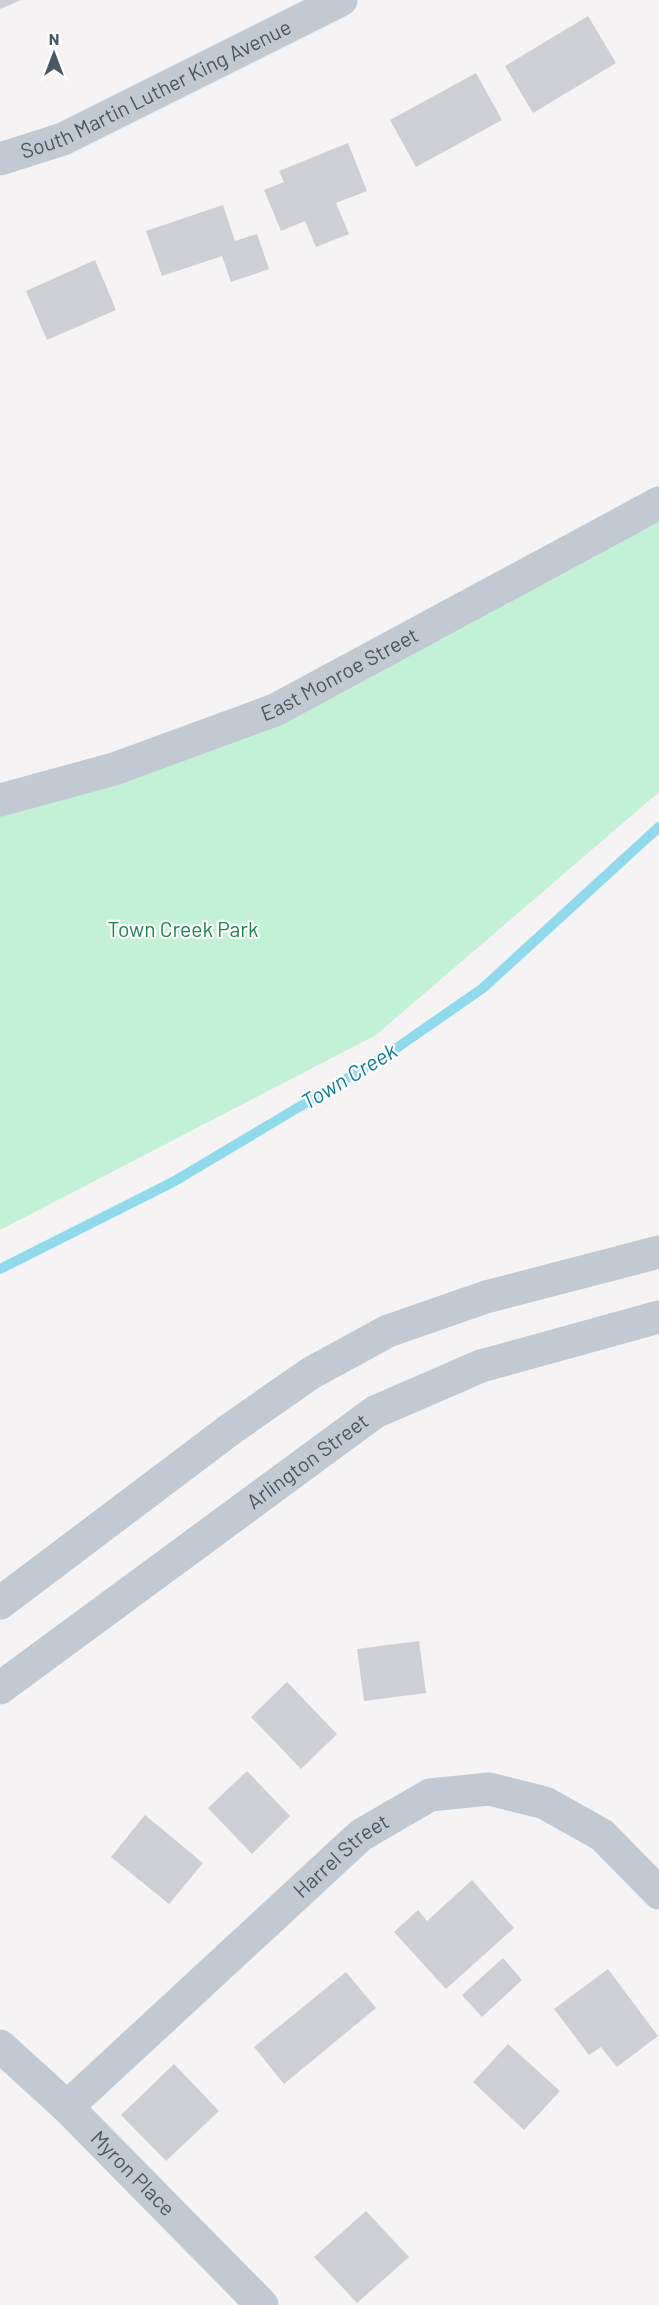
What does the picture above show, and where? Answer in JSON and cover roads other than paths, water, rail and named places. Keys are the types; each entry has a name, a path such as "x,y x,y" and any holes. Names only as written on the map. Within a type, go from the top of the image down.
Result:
{"street":[{"name":"South Martin Luther King Avenue","path":"0,159 63,139 341,0"},
{"name":"East Monroe Street","path":"0,800 114,769 274,710 659,503"},
{"path":"0,1604 232,1428 311,1373 388,1331 486,1297 659,1252"},
{"name":"Arlington Street","path":"0,1689 375,1412 481,1366 659,1317"},
{"path":"0,1617 57,1561"},
{"name":"Harrel Street","path":"67,2107 361,1835 430,1795 489,1789 545,1803 602,1835 659,1893"},
{"name":"Myron Place","path":"0,2046 67,2107 262,2305"}],"waterway":[{"name":"Town Creek","path":"0,1269 173,1182 388,1054 483,988 659,827"}],"park label":[{"name":"Town Creek Park","path":"183,930"}]}
